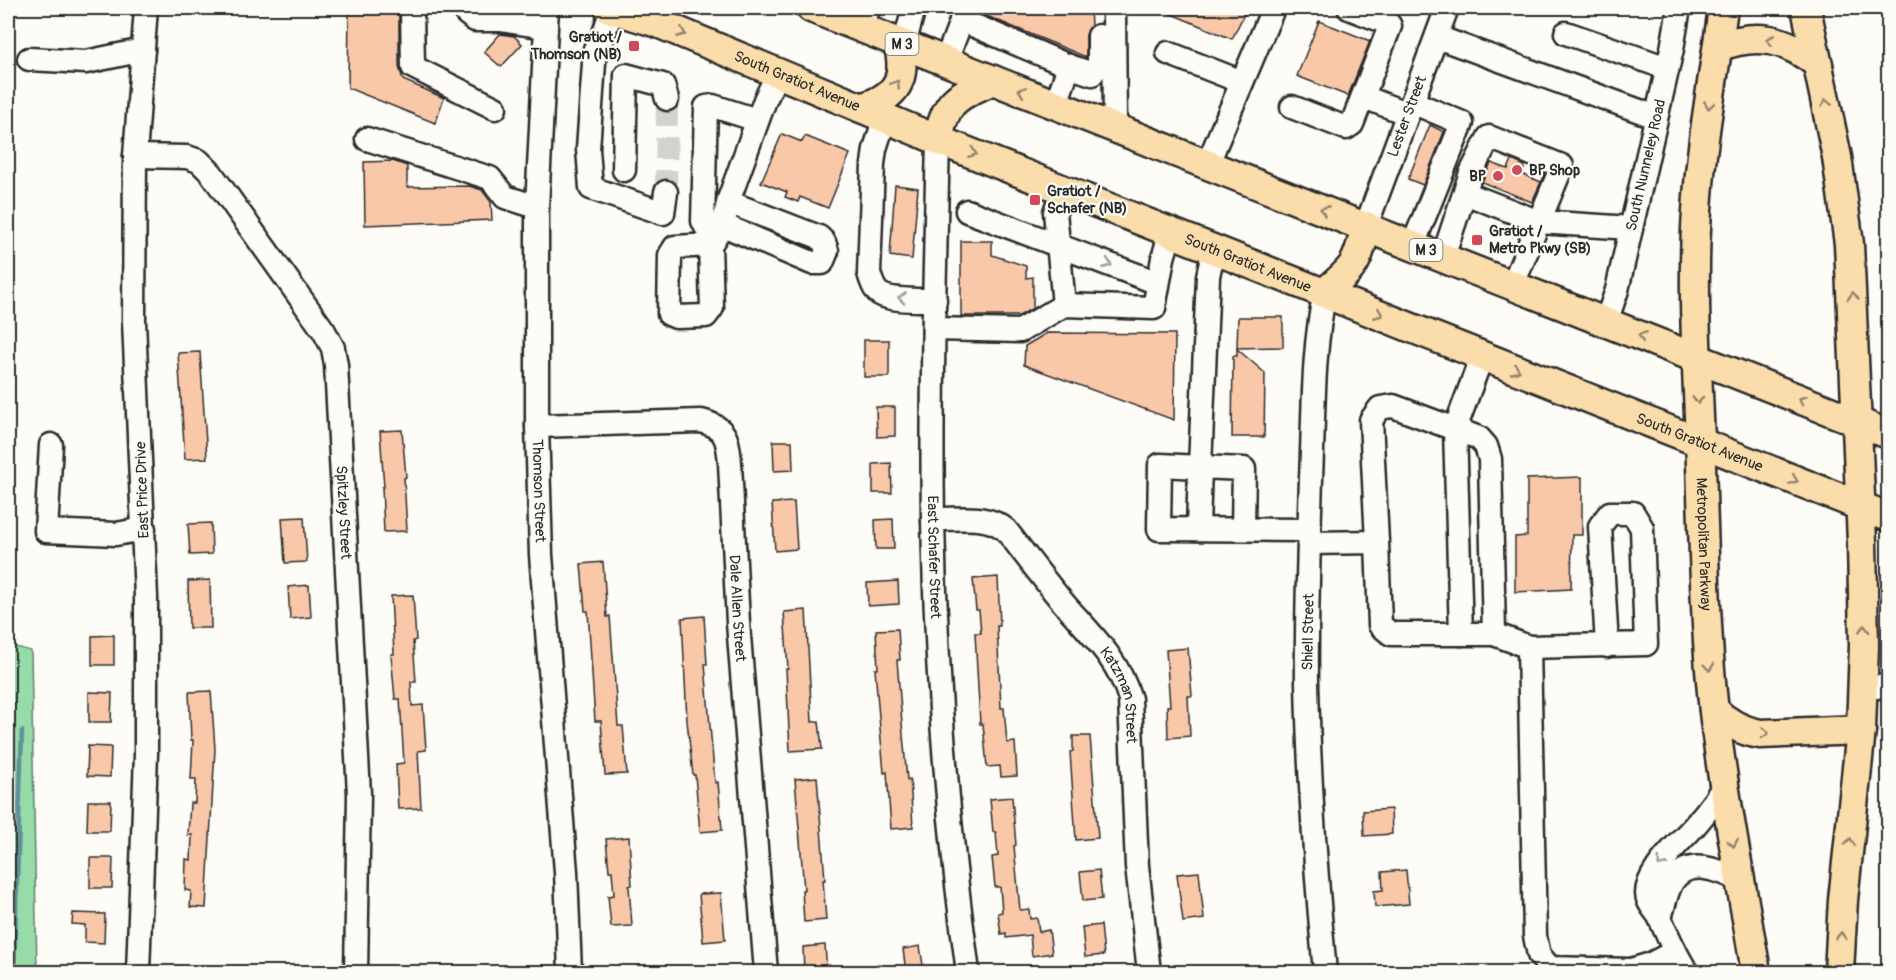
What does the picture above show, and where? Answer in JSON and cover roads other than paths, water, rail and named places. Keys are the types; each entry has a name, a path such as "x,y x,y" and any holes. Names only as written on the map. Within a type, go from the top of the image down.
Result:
{"main road":[{"name":"South Gratiot Avenue","path":"610,8 658,23 938,140 1888,517"},
{"name":"M 3","path":"811,8 865,18 901,44 1115,126 1888,434"},
{"name":"Metropolitan Parkway","path":"1723,8 1704,134 1697,211 1694,273 1696,357 1706,624 1714,710 1724,785 1756,972"},
{"path":"1806,8 1842,185 1850,244 1864,620 1876,687 1861,730 1843,900 1839,972"},
{"path":"1718,47 1739,40 1768,39 1797,50 1818,64"},
{"path":"873,112 877,103 889,95 898,84 902,72 901,44"},
{"path":"938,140 948,107 958,98 993,80"},
{"path":"1325,292 1356,262 1366,226"},
{"path":"1714,710 1732,724 1760,734 1861,730"}],"street":[{"name":"East Price Drive","path":"138,972 146,754 146,597 134,321 135,156 146,8"},
{"path":"412,8 413,67 495,108"},
{"path":"465,8 466,13 475,20 546,17"},
{"path":"610,8 603,36 596,49 588,149 591,188 663,213 666,192"},
{"path":"901,44 914,8"},
{"path":"1099,8 1115,126"},
{"path":"1106,66 1114,8"},
{"path":"1292,107 1346,128 1352,124 1390,26 1388,23 1349,8"},
{"name":"Lester Street","path":"1366,226 1447,8"},
{"name":"South Nunneley Road","path":"1606,322 1617,290 1667,68 1678,8"},
{"path":"1208,163 1273,9"},
{"path":"946,62 963,14 1069,66 1092,74 1106,66"},
{"name":"Thomson Street","path":"546,17 537,207 537,426 541,555 566,872 570,972"},
{"path":"1566,33 1667,68"},
{"path":"1437,37 1656,117"},
{"path":"596,49 626,75 663,85 667,99"},
{"path":"29,59 86,62 143,50"},
{"path":"1168,53 1242,82"},
{"path":"1056,104 1069,66"},
{"path":"710,245 723,225 729,199 757,120 778,73"},
{"path":"624,170 626,75"},
{"path":"1364,97 1462,123 1413,245"},
{"path":"729,199 736,205 819,237 827,250 822,263 812,263 723,225 706,227 703,221 706,107 713,106 757,120"},
{"path":"873,112 875,149 868,273 873,286 880,294 902,299 934,300"},
{"path":"1443,256 1471,173 1489,137 1562,166 1513,284"},
{"path":"367,139 490,178 505,197 537,207"},
{"name":"East Schafer Street","path":"938,140 934,300 933,519 938,662 950,817 968,972"},
{"name":"Spitzley Street","path":"135,156 187,157 199,161 211,173 324,331 333,348 336,365 359,794 356,972"},
{"path":"1064,189 1055,212 1064,305"},
{"path":"1465,193 1539,222 1631,228"},
{"path":"967,211 1158,283"},
{"path":"934,329 1020,331 1064,305 1154,308 1162,258 1171,231"},
{"path":"1198,529 1208,276 1214,248"},
{"name":"Shiell Street","path":"1325,292 1318,321 1309,537 1307,681 1314,862 1325,972"},
{"path":"1461,634 1455,429 1482,356"},
{"path":"1494,634 1490,459 1486,446 1479,438 1393,406 1380,408 1371,420 1380,625 1391,634 1494,634 1529,647 1607,646 1646,644 1642,528 1633,513 1610,513 1600,526 1607,646"},
{"name":"Dale Allen Street","path":"537,426 701,421 715,424 724,434 730,463 738,623 766,972"},
{"path":"51,446 46,531 116,534 144,529"},
{"path":"1243,529 1245,469 1160,465 1159,529 1243,529 1377,542"},
{"name":"Katzman Street","path":"933,519 988,519 998,523 1108,654 1124,680 1130,699 1137,866 1149,972"},
{"path":"1529,647 1535,936 1539,955 1550,968 1618,971 1642,968 1674,952"},
{"path":"1687,972 1674,952 1660,918 1647,898 1649,881 1660,864 1705,813 1724,785"},
{"path":"1660,918 1672,882 1686,870 1706,868 1740,880"}],"waterway":[{"path":"14,972 22,731"}],"tunnel":[{"path":"666,192 667,99"}],"place":[{"name":"Gratiot / Thomson (NB)","path":"634,46"},
{"name":"BP Shop","path":"1517,170"},
{"name":"BP","path":"1498,176"},
{"name":"Gratiot / Schafer (NB)","path":"1035,200"},
{"name":"Gratiot / Metro Pkwy (SB)","path":"1477,240"}]}
